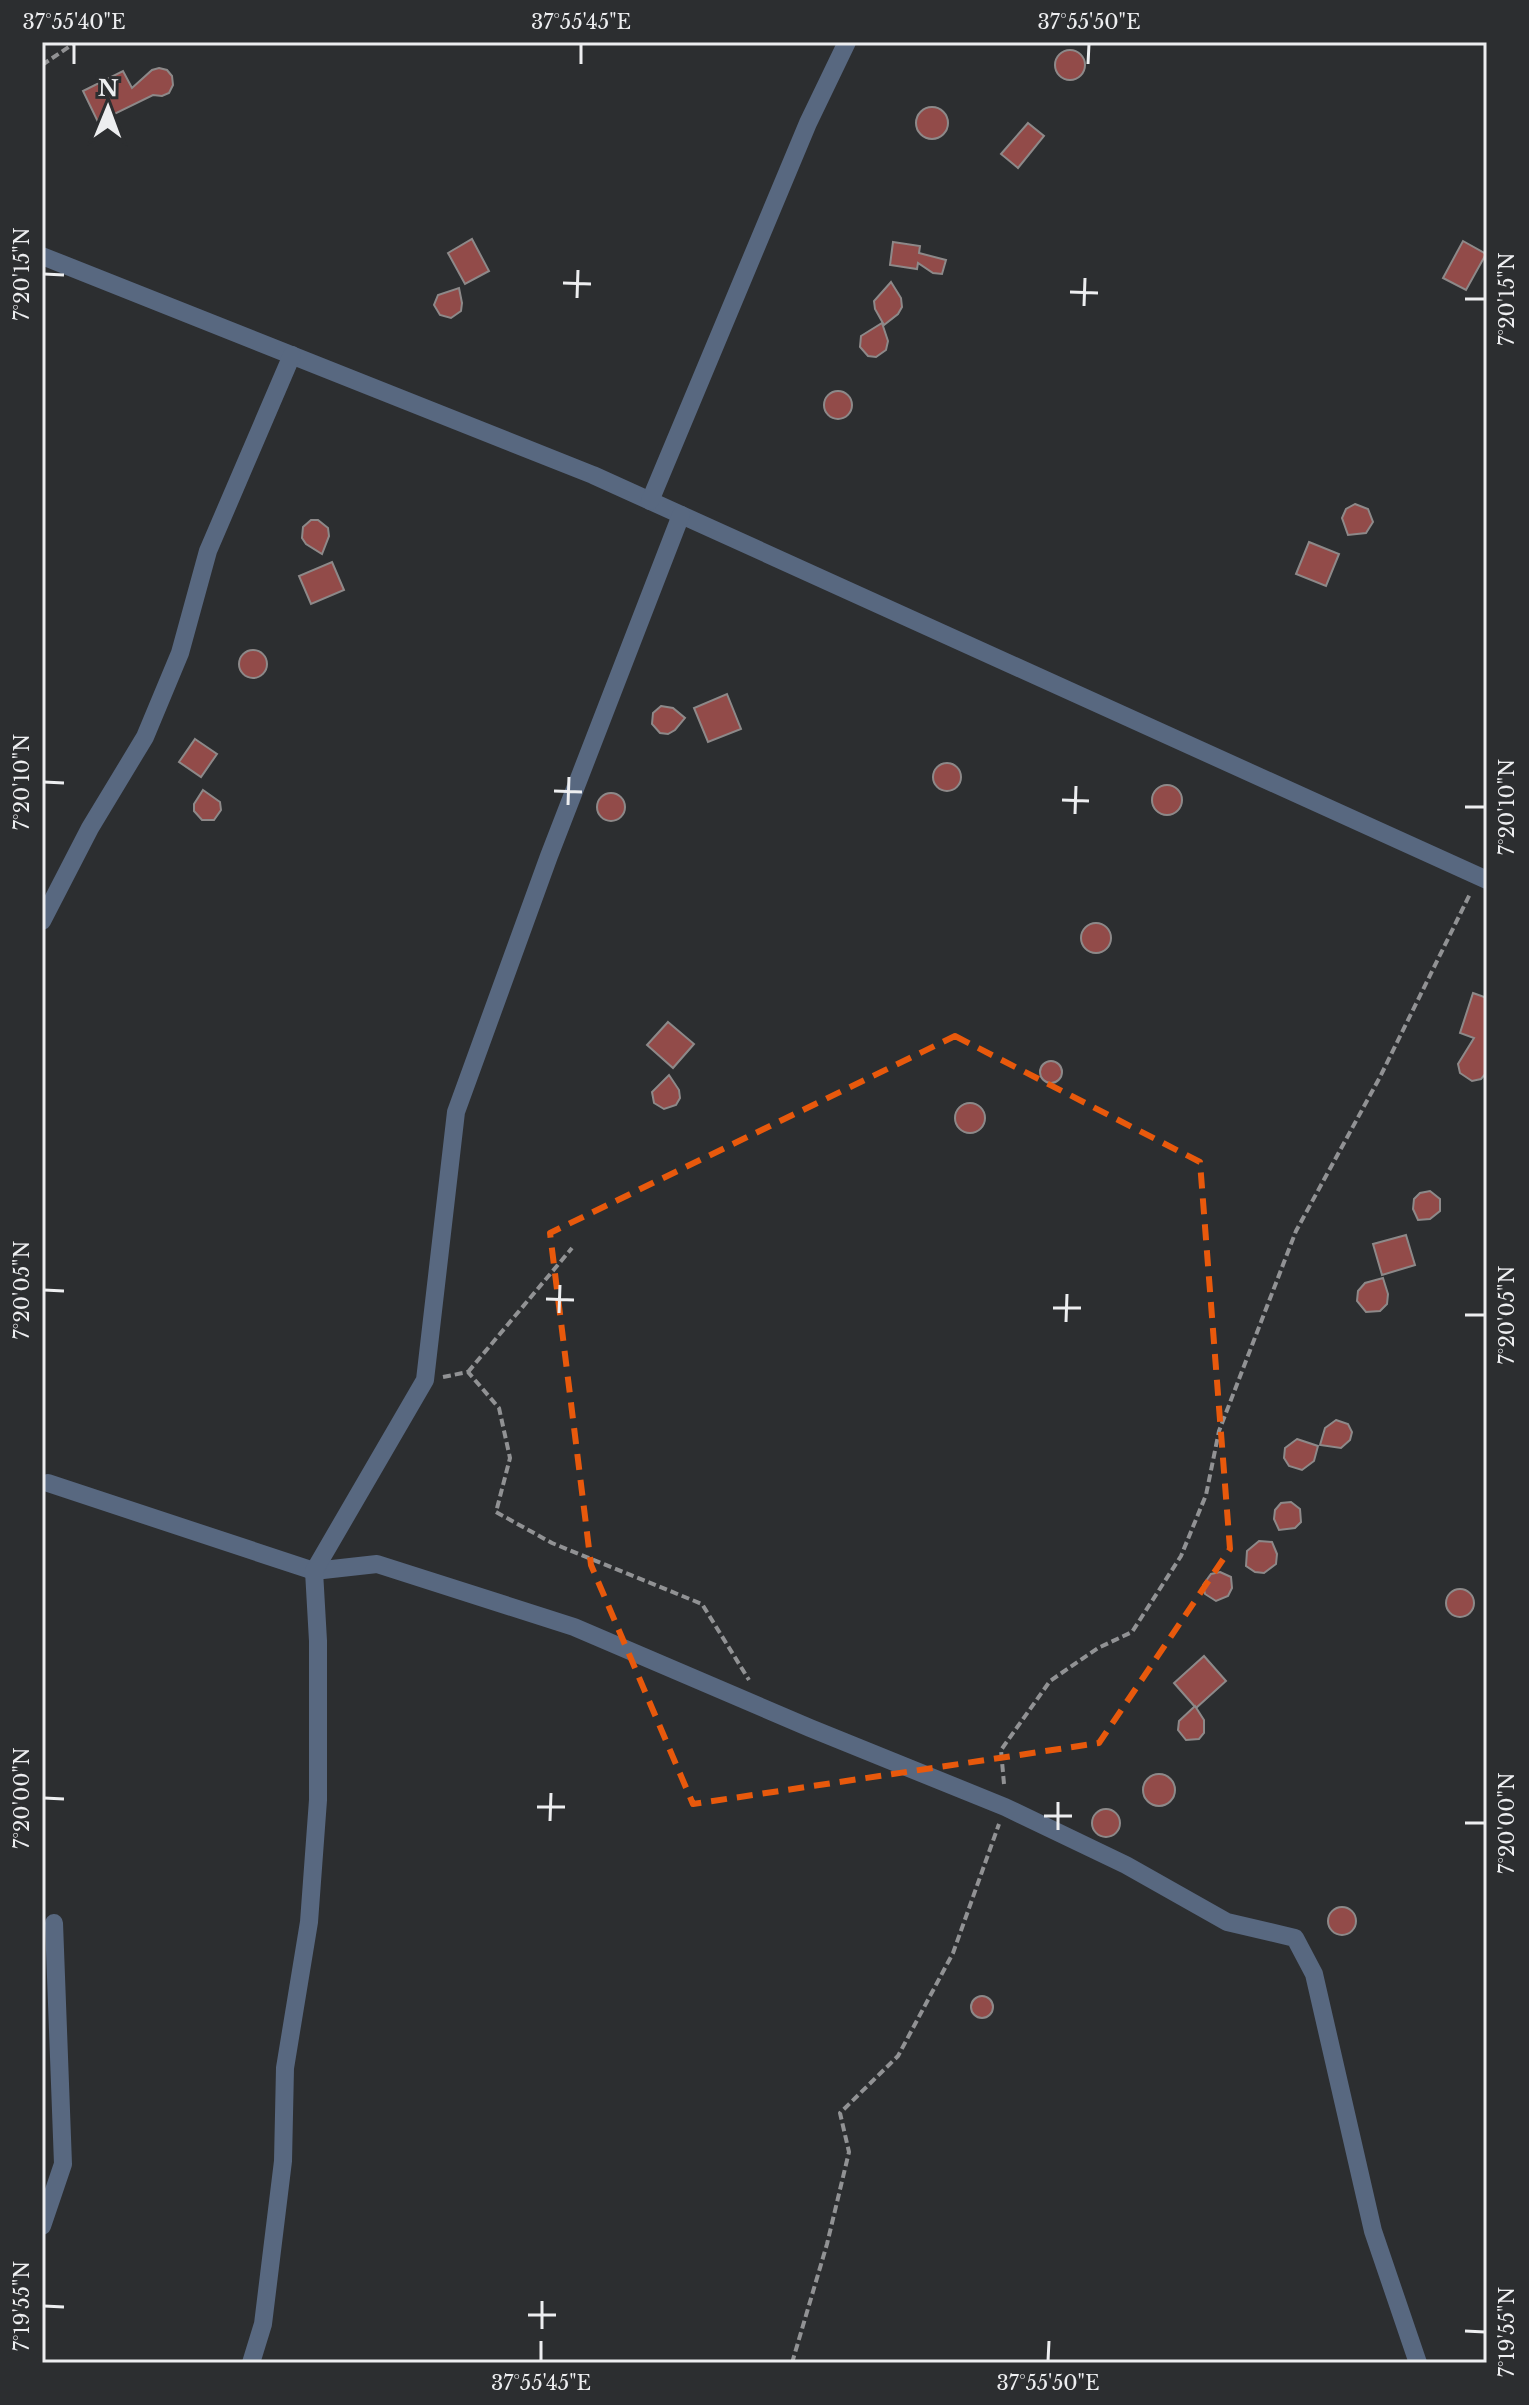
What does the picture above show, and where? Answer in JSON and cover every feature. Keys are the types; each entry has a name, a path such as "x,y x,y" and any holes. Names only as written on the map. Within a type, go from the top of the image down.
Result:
{"street":[{"path":"650,501 808,123 847,42"},
{"path":"42,256 593,475 1483,878"},
{"path":"42,921 90,828 145,737 180,653 208,551 292,355"},
{"path":"251,2363 263,2324 283,2161 285,2068 309,1922 318,1800 318,1641 314,1571 425,1380 456,1112 549,856 681,515"},
{"path":"48,1483 314,1571 377,1564 574,1627 1005,1807 1126,1865 1227,1922 1295,1938 1314,1974 1373,2231 1418,2363"},
{"path":"42,2226 63,2164 54,1923"}],"path":[{"path":"42,65 76,42"},
{"path":"792,2363 827,2244 849,2152 840,2113 898,2056 953,1953 1005,1807 1001,1750 1050,1681 1098,1648 1132,1632 1181,1556 1206,1495 1219,1431 1296,1231 1483,878"},
{"path":"425,1380 468,1372 572,1248"},
{"path":"468,1372 499,1408 510,1458 496,1512 552,1543 702,1604 768,1710"}],"highlighted area":[{"path":"955,1036 1200,1162 1230,1549 1099,1743 693,1804 591,1565 550,1233"}],"building":[{"path":"1070,50 1081,54 1085,65 1081,76 1070,80 1059,76 1055,65 1059,54"},
{"path":"152,70 167,70 172,76 173,85 169,93 153,95 98,122 83,91 123,71 132,88"},
{"path":"932,107 943,112 948,123 943,134 932,139 921,134 916,123 921,112"},
{"path":"1028,123 1044,136 1018,168 1001,154"},
{"path":"472,239 489,271 465,284 448,253"},
{"path":"1463,241 1486,254 1466,290 1443,278"},
{"path":"893,242 920,246 919,253 946,260 942,274 933,273 918,263 917,269 890,265"},
{"path":"891,282 901,298 902,307 884,325 874,301"},
{"path":"459,288 461,311 451,318 440,315 434,305 438,295"},
{"path":"882,323 888,341 886,350 876,357 868,356 860,347 861,336"},
{"path":"838,391 848,395 852,405 848,415 838,419 828,415 824,405 828,395"},
{"path":"1355,504 1368,509 1373,522 1366,533 1348,535 1342,518 1346,509"},
{"path":"311,520 318,520 328,528 329,536 322,554 302,538 303,527"},
{"path":"1309,542 1339,554 1326,586 1296,574"},
{"path":"332,562 344,590 311,604 299,576"},
{"path":"253,650 263,654 267,664 263,674 253,678 243,674 239,664 243,654"},
{"path":"727,694 741,729 708,742 694,708"},
{"path":"661,706 673,708 685,718 668,734 660,733 652,724 653,713"},
{"path":"195,739 217,754 201,777 179,762"},
{"path":"947,763 957,767 961,777 957,787 947,791 937,787 933,777 937,767"},
{"path":"1167,785 1178,789 1182,800 1178,811 1167,815 1156,811 1152,800 1156,789"},
{"path":"203,790 220,802 221,810 214,820 202,820 194,811 194,804"},
{"path":"611,793 621,797 625,807 621,817 611,821 601,817 597,807 601,797"},
{"path":"1096,923 1107,927 1111,938 1107,949 1096,953 1085,949 1081,938 1085,927"},
{"path":"1473,993 1487,998 1487,1072 1481,1079 1472,1081 1460,1073 1458,1064 1474,1038 1460,1033"},
{"path":"668,1022 694,1044 673,1068 647,1045"},
{"path":"1051,1061 1059,1064 1062,1072 1059,1080 1051,1083 1043,1080 1040,1072 1043,1064"},
{"path":"669,1075 679,1090 680,1098 676,1105 664,1109 654,1103 652,1092"},
{"path":"970,1103 981,1107 985,1118 981,1129 970,1133 959,1129 955,1118 959,1107"},
{"path":"1430,1191 1440,1199 1440,1211 1430,1219 1418,1220 1413,1209 1414,1199 1420,1193"},
{"path":"1406,1235 1415,1265 1382,1275 1373,1244"},
{"path":"1383,1278 1388,1294 1387,1304 1380,1311 1366,1312 1357,1301 1358,1291 1365,1283"},
{"path":"1336,1420 1348,1424 1352,1432 1350,1440 1341,1448 1320,1445 1325,1428"},
{"path":"1297,1439 1318,1446 1314,1461 1302,1470 1289,1466 1284,1458 1285,1448"},
{"path":"1291,1502 1300,1509 1301,1522 1295,1528 1279,1530 1274,1519 1275,1510 1281,1503"},
{"path":"1259,1541 1272,1542 1277,1554 1276,1564 1264,1573 1246,1566 1247,1551"},
{"path":"1220,1572 1231,1577 1232,1588 1228,1596 1216,1601 1205,1594 1203,1585 1211,1574"},
{"path":"1460,1589 1470,1593 1474,1603 1470,1613 1460,1617 1450,1613 1446,1603 1450,1593"},
{"path":"1204,1656 1226,1681 1196,1708 1174,1683"},
{"path":"1195,1706 1204,1720 1204,1733 1199,1739 1186,1740 1178,1730 1179,1721"},
{"path":"1159,1774 1170,1779 1175,1790 1170,1801 1159,1806 1148,1801 1143,1790 1148,1779"},
{"path":"1106,1809 1116,1813 1120,1823 1116,1833 1106,1837 1096,1833 1092,1823 1096,1813"},
{"path":"1342,1907 1352,1911 1356,1921 1352,1931 1342,1935 1332,1931 1328,1921 1332,1911"},
{"path":"982,1996 990,1999 993,2007 990,2015 982,2018 974,2015 971,2007 974,1999"}]}
